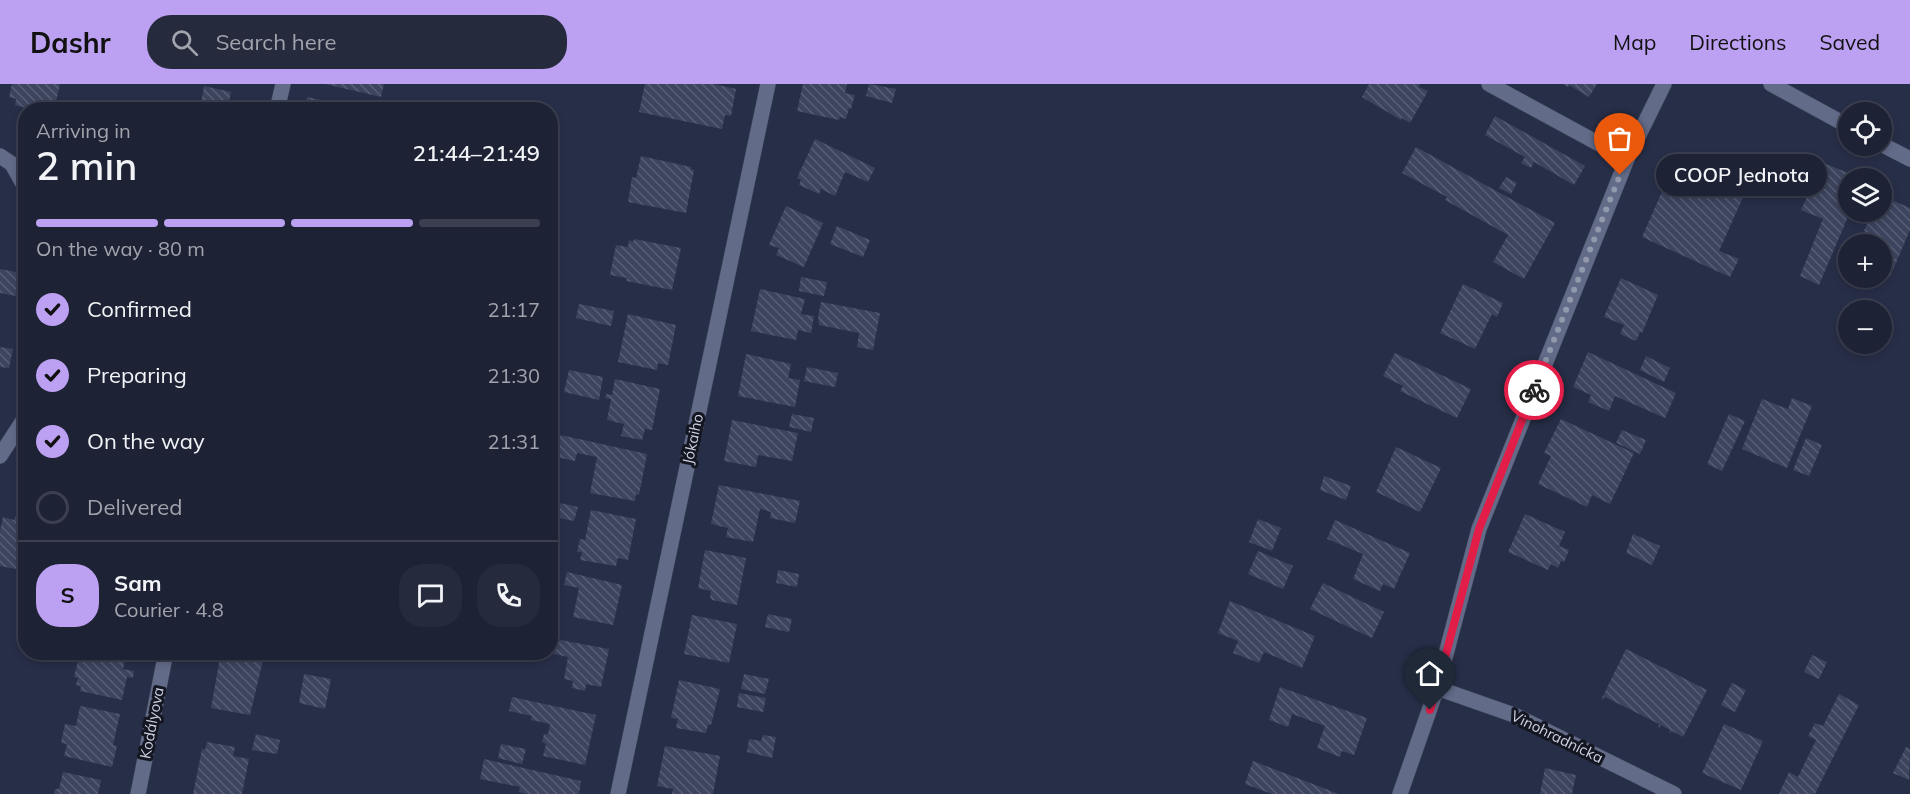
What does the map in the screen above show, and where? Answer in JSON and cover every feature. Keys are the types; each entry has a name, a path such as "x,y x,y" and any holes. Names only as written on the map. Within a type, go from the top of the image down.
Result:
{"street":[{"path":"280,102 283,84"},
{"name":"Jókaiho","path":"618,794 768,84"},
{"path":"1489,84 1627,159"},
{"path":"1400,794 1437,688 1479,529 1627,159 1664,84"},
{"path":"1771,84 1838,121"},
{"path":"1892,150 1910,159"},
{"path":"0,156 12,164 18,175"},
{"path":"0,456 18,428"},
{"name":"Kodályova","path":"138,794 163,660"},
{"name":"Vinohradnícka","path":"1437,688 1514,716 1674,794"}],"building":[{"path":"12,84 60,84 56,102 18,102 18,106 15,105 16,99 9,97"},
{"path":"325,84 384,84 381,97"},
{"path":"645,84 714,84 736,89 731,116 725,115 722,129 639,112"},
{"path":"803,84 847,84 845,93 855,95 846,119 840,117 839,120 797,111"},
{"path":"869,84 896,89 892,103 866,96"},
{"path":"1369,84 1420,84 1419,87 1428,91 1410,123 1362,97"},
{"path":"1563,84 1597,84 1589,97"},
{"path":"204,86 231,92 229,102 201,102"},
{"path":"307,97 330,102 306,102"},
{"path":"1495,116 1585,166 1574,185 1534,162 1531,168 1521,163 1525,157 1485,135"},
{"path":"815,139 875,168 868,182 845,172 835,196 821,189 819,194 799,185 801,180 797,178"},
{"path":"1416,147 1555,223 1524,279 1493,262 1508,235 1445,200 1447,197 1402,173"},
{"path":"1679,153 1749,184 1719,251 1739,259 1730,277 1642,237"},
{"path":"641,156 691,167 691,170 694,170 686,213 628,202 632,177 636,178"},
{"path":"1821,162 1838,169 1838,222 1846,222 1841,234 1838,234 1838,240 1819,285 1800,276 1823,219 1801,210 1807,197 1797,194 1805,175 1814,179"},
{"path":"1506,177 1517,183 1511,194 1499,188"},
{"path":"1892,200 1910,208 1910,230 1892,272 1892,234 1870,234 1864,231 1868,222 1892,222"},
{"path":"786,206 823,223 804,267 776,255 779,248 769,245"},
{"path":"837,226 870,240 863,257 830,244"},
{"path":"634,239 681,248 672,290 626,281 627,278 610,275 616,245 628,247 629,240 633,242"},
{"path":"0,269 18,272 16,296 0,293"},
{"path":"801,277 827,282 824,296 799,291"},
{"path":"1621,278 1658,295 1642,333 1640,332 1636,341 1620,334 1624,325 1604,317"},
{"path":"1463,284 1503,303 1497,317 1492,314 1475,349 1440,333"},
{"path":"760,289 805,299 801,314 814,316 811,333 798,330 796,340 751,331"},
{"path":"821,302 880,313 873,350 857,347 859,333 819,325"},
{"path":"579,304 614,311 611,326 576,318"},
{"path":"628,314 676,325 668,365 658,363 657,370 618,362"},
{"path":"0,347 13,349 9,368 0,367"},
{"path":"1588,352 1676,393 1665,418 1615,396 1609,411 1588,402 1591,395 1573,387"},
{"path":"1395,353 1471,389 1457,418 1400,391 1403,386 1383,376"},
{"path":"746,354 791,364 788,378 800,380 795,407 738,396"},
{"path":"1646,356 1670,368 1664,382 1640,370"},
{"path":"807,367 838,373 835,387 804,381"},
{"path":"569,370 603,377 599,400 564,392"},
{"path":"615,379 660,389 652,430 645,429 642,440 621,436 624,424 607,420 611,399 605,398 606,394 612,395"},
{"path":"1792,398 1812,406 1787,468 1742,449 1762,399 1788,409"},
{"path":"792,414 814,418 811,432 789,427"},
{"path":"1729,414 1745,421 1722,471 1707,464"},
{"path":"1561,419 1634,453 1610,504 1592,495 1587,507 1538,484 1551,456 1544,453"},
{"path":"732,420 798,433 792,461 758,455 756,467 724,461"},
{"path":"1622,430 1646,440 1640,454 1616,443"},
{"path":"558,434 647,454 639,495 636,494 635,501 590,493 597,457 577,453 575,461 558,457"},
{"path":"1806,438 1822,445 1809,476 1793,470"},
{"path":"1396,447 1441,468 1420,512 1376,492"},
{"path":"1324,476 1351,486 1346,500 1320,490"},
{"path":"719,485 800,501 795,523 770,518 771,512 760,509 753,542 726,537 728,528 711,524"},
{"path":"558,503 578,507 574,521 558,518"},
{"path":"591,510 636,519 628,560 618,558 616,566 580,560 582,552 577,552 580,539 585,540"},
{"path":"1525,514 1565,532 1559,546 1569,550 1564,562 1561,561 1558,568 1551,564 1548,570 1508,552"},
{"path":"15,516 18,517 18,569 0,566 0,531 3,517 14,520"},
{"path":"1258,519 1281,528 1272,551 1249,542"},
{"path":"1335,520 1410,553 1394,589 1383,584 1380,591 1353,579 1363,554 1327,539"},
{"path":"1633,534 1660,546 1652,565 1626,553"},
{"path":"705,550 746,558 737,605 712,600 711,591 698,588"},
{"path":"1258,551 1293,566 1283,589 1248,574"},
{"path":"778,570 799,574 797,587 776,583"},
{"path":"567,572 622,585 613,625 573,617 579,588 564,585"},
{"path":"1323,583 1384,612 1372,638 1310,609"},
{"path":"1230,601 1315,636 1302,668 1264,652 1259,663 1233,653 1238,641 1218,633"},
{"path":"768,614 792,619 789,632 765,627"},
{"path":"692,615 737,624 729,663 684,654"},
{"path":"558,639 609,649 601,687 586,684 585,691 572,688 573,681 564,679 568,657 558,655"},
{"path":"1626,649 1707,690 1683,737 1672,731 1669,734 1670,730 1661,725 1658,729 1659,724 1605,697 1601,700"},
{"path":"1812,655 1827,662 1819,679 1804,672"},
{"path":"86,660 125,660 123,669 134,671 133,678 127,677 122,700 80,691 81,686 76,685 78,678 74,677 78,661 86,662"},
{"path":"220,660 263,660 250,715 211,708"},
{"path":"304,674 331,679 325,709 299,703"},
{"path":"744,674 769,679 765,694 741,689"},
{"path":"679,680 720,689 711,725 708,725 706,733 676,728 678,719 671,718"},
{"path":"1732,683 1746,690 1735,712 1721,705"},
{"path":"1280,687 1367,718 1354,755 1342,751 1340,757 1317,748 1325,726 1292,714 1288,727 1269,720"},
{"path":"739,693 766,698 763,712 737,707"},
{"path":"1839,694 1859,705 1815,794 1779,794 1789,772 1798,777 1816,740 1808,736 1815,723 1823,726"},
{"path":"512,697 596,715 585,765 543,756 546,744 542,742 544,734 548,734 550,724 531,720 532,716 509,711"},
{"path":"80,706 120,714 113,745 117,746 112,767 64,756 67,744 61,743 65,724 76,726"},
{"path":"1724,724 1763,741 1741,790 1702,773"},
{"path":"256,734 280,740 277,754 252,750"},
{"path":"763,735 776,737 772,758 747,752 749,739 761,741"},
{"path":"207,742 235,747 233,756 249,759 242,794 193,794 202,749 205,750"},
{"path":"501,744 526,749 522,764 498,758"},
{"path":"665,746 720,756 713,794 672,794 673,789 657,786"},
{"path":"1906,747 1910,749 1909,780 1893,773"},
{"path":"484,759 581,781 579,794 527,794 519,792 520,787 480,779"},
{"path":"1253,761 1339,794 1272,794 1245,784"},
{"path":"1545,768 1576,775 1572,794 1540,794"},
{"path":"63,772 101,780 98,794 54,794 55,789 59,789"}],"way so far":[{"path":"1534,390 1620,175"}],"place":[{"name":"COOP Jednota","path":"1620,175"}],"route":[{"path":"1430,710 1479,529 1534,390"}]}
